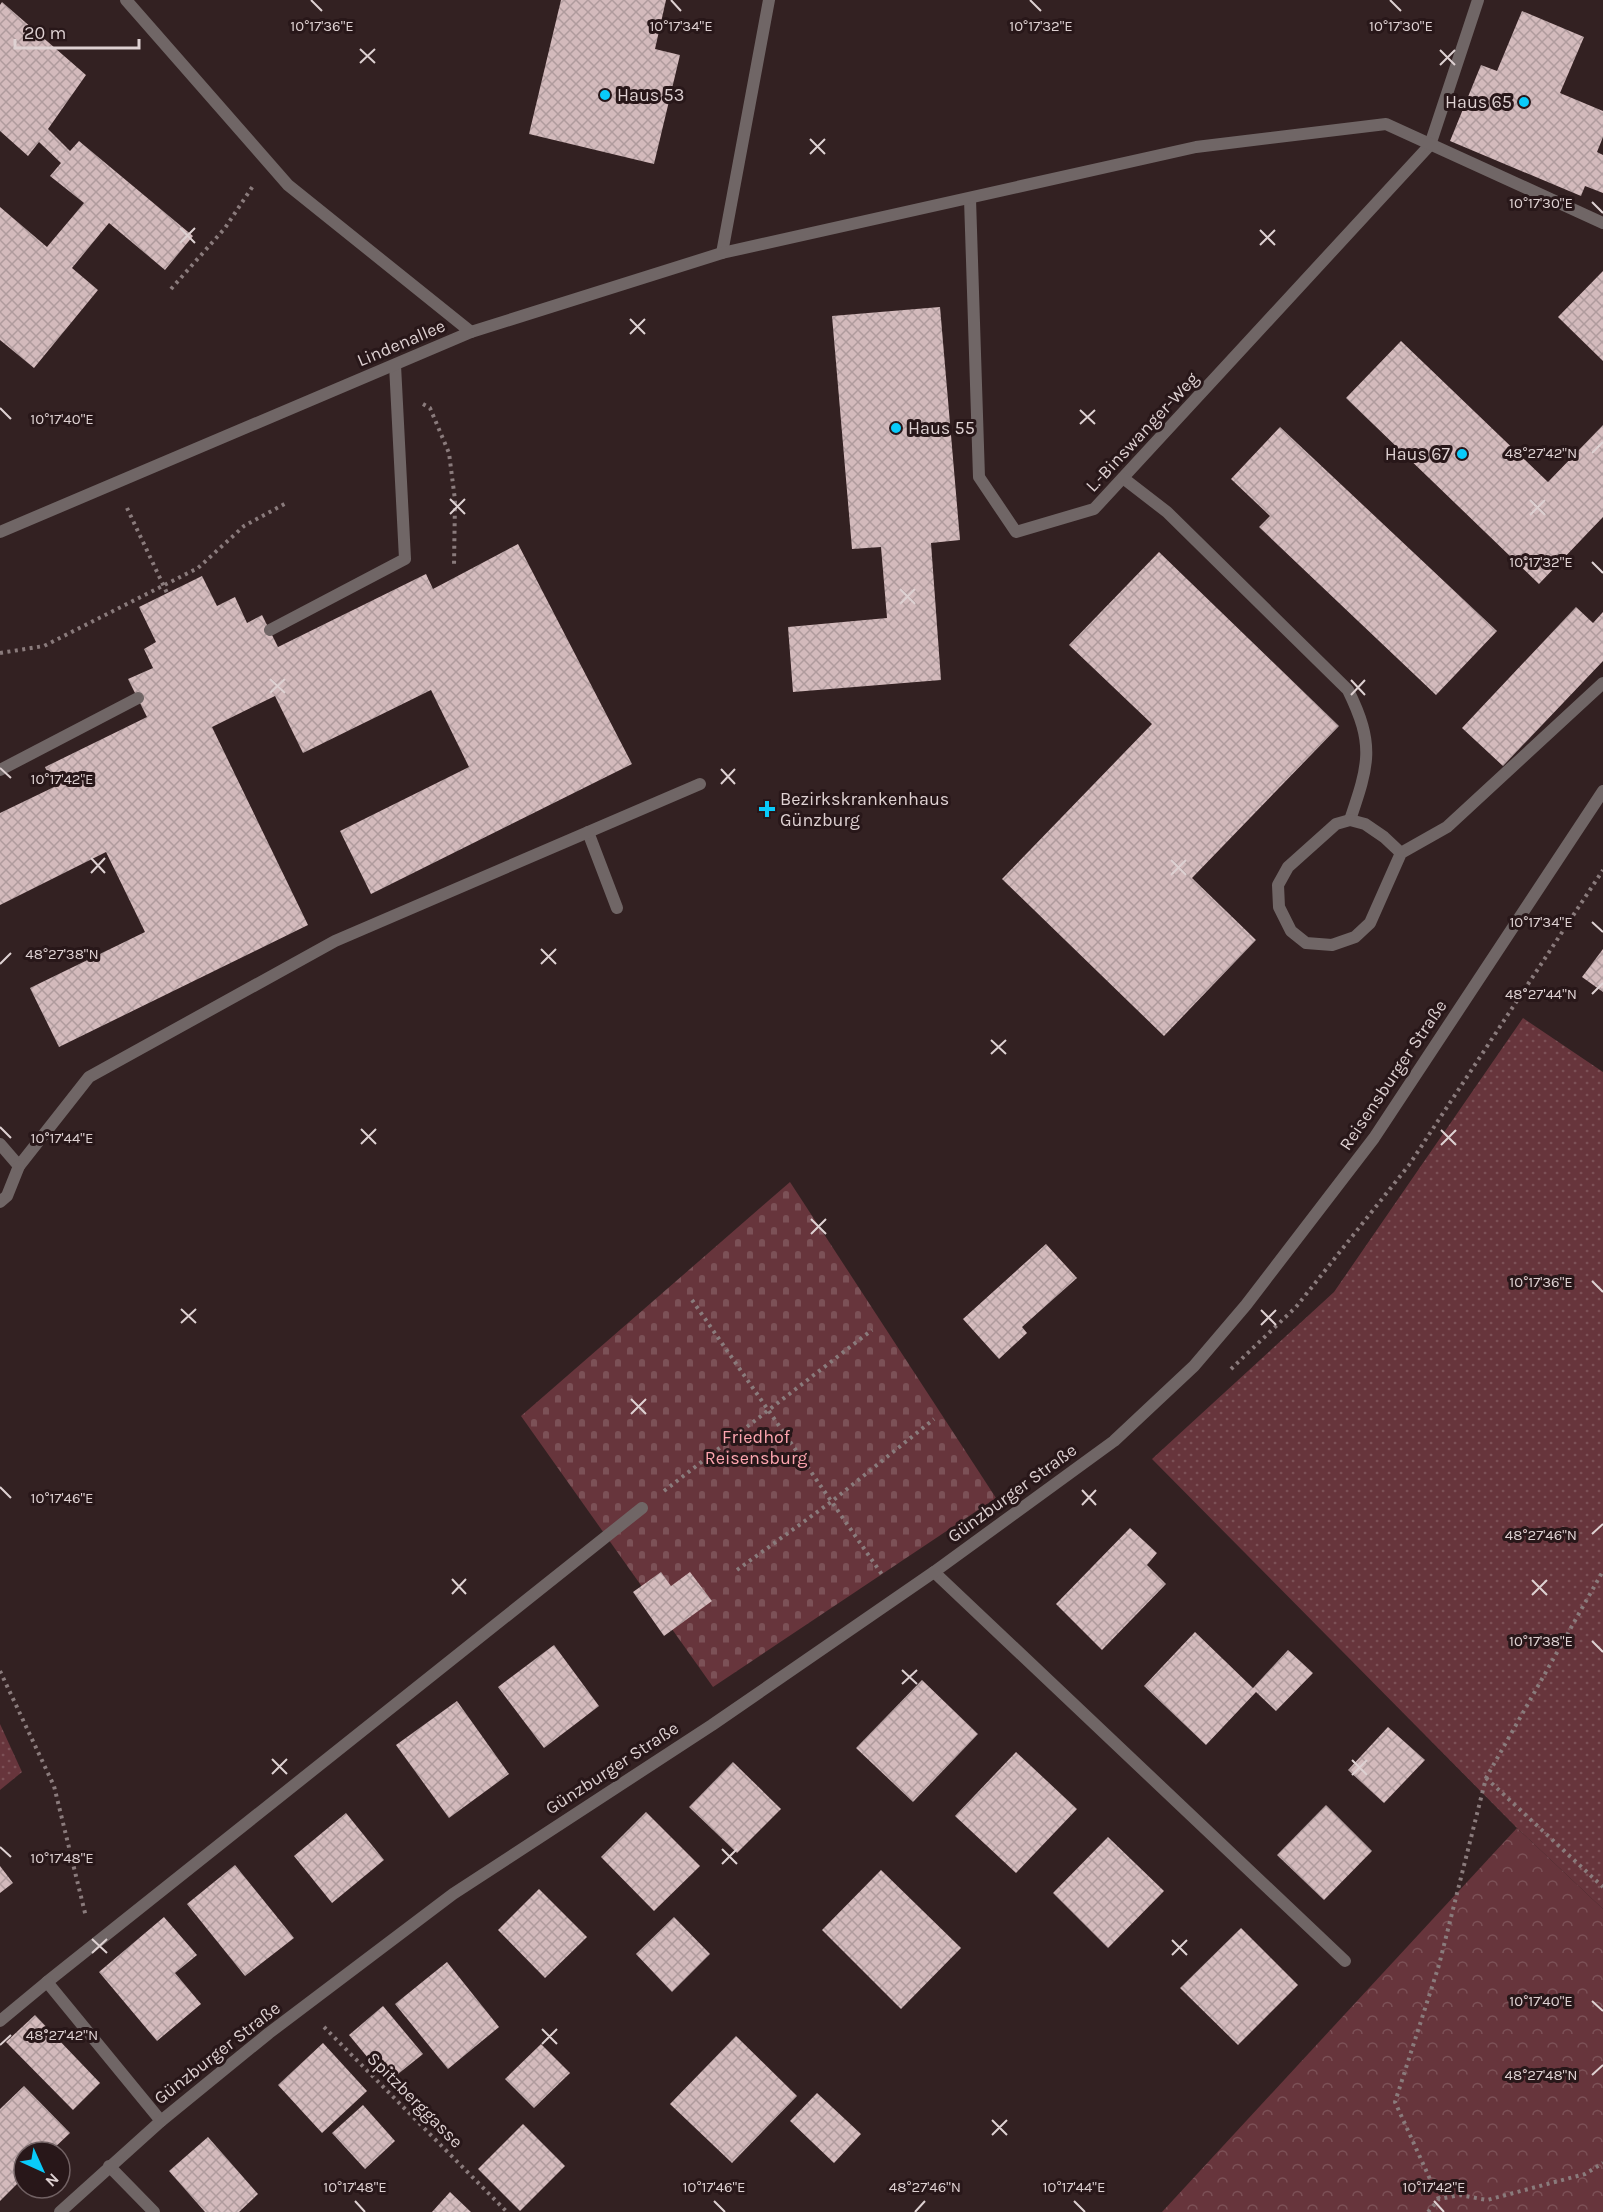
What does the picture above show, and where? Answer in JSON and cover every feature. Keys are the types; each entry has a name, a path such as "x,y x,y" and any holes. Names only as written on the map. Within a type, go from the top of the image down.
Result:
{"street":[{"name":"Lindenallee","path":"0,532 471,332 288,185 126,0"},
{"path":"722,253 769,0"},
{"path":"1430,145 1479,0"},
{"path":"471,332 722,253 1196,147 1386,124 1603,223"},
{"name":"L.-Binswanger-Weg","path":"970,199 979,477 1016,532 1094,509 1430,145"},
{"path":"270,630 405,559 395,365"},
{"path":"1123,478 1167,512 1348,690 1362,717 1368,749 1366,774 1350,820"},
{"path":"1401,853 1365,824 1350,820 1336,824 1288,867 1278,885 1280,907 1291,931 1306,943 1332,945 1355,937 1370,923 1401,853 1447,827 1603,683"},
{"path":"0,770 138,698"},
{"path":"0,1202 7,1196 19,1166 89,1077 335,941 700,784"},
{"name":"Reisensburger Straße","path":"1194,1366 1246,1305 1374,1138 1603,791"},
{"path":"588,832 617,908"},
{"path":"0,1144 19,1166"},
{"name":"Günzburger Straße","path":"60,2212 160,2121 304,2007 453,1894 712,1725 934,1572 1114,1441 1194,1366"},
{"path":"0,2021 642,1508"},
{"path":"934,1572 1345,1961"},
{"path":"47,1982 160,2121"},
{"path":"109,2166 154,2212"}],"path":[{"path":"171,289 225,228 269,163"},
{"path":"396,390 430,408 449,453 455,500 454,566"},
{"path":"115,483 167,593"},
{"path":"0,653 44,646 198,568 244,526 288,502"},
{"path":"692,1300 771,1410 831,1502 897,1596"},
{"path":"642,1508 872,1330"},
{"path":"737,1570 831,1502 934,1419"},
{"path":"1439,2199 1395,2102 1439,1965 1486,1778 1603,1571"},
{"path":"0,1671 54,1785 86,1912 87,1950"},
{"path":"1486,1778 1603,1887"},
{"name":"Spitzberggasse","path":"304,2007 507,2212"},
{"path":"1428,2212 1439,2199 1460,2195 1487,2200 1585,2174 1603,2163"}],"green space":[{"path":"1523,1018 1603,1072 1603,1909 1517,1828 1152,1459 1334,1292"},
{"name":"Friedhof Reisensburg","path":"790,1182 996,1498 713,1687 521,1416"},
{"path":"0,1724 22,1772 0,1790"},
{"path":"1517,1828 1603,1909 1603,2212 1162,2212"}],"building":[{"name":"Haus 53","path":"561,0 666,0 655,49 680,55 654,164 529,134"},
{"path":"2,2 86,75 48,129 70,151 79,141 193,236 165,270 109,223 72,268 98,290 34,368 0,340 0,207 47,247 84,203 50,176 61,163 39,142 28,156 0,131 0,5"},
{"name":"Haus 65","path":"1522,11 1584,37 1560,93 1603,111 1603,137 1597,152 1603,155 1603,193 1585,186 1581,196 1450,141 1481,65 1497,71"},
{"path":"1603,271 1603,361 1558,317"},
{"name":"Haus 55","path":"940,307 960,540 931,543 941,680 793,692 788,627 887,618 881,547 852,549 832,316"},
{"name":"Haus 67","path":"1401,341 1548,482 1603,425 1603,517 1539,584 1346,398"},
{"path":"1280,427 1497,631 1436,695 1259,527 1270,516 1231,479"},
{"path":"518,544 632,764 371,894 340,831 469,767 431,690 303,753 275,696 212,727 308,925 59,1047 30,988 145,932 106,852 0,905 0,813 54,787 45,767 147,717 128,679 153,668 144,649 156,642 139,607 202,576 217,606 235,597 247,623 262,615 278,647 426,574 433,589"},
{"path":"1159,552 1339,726 1192,878 1256,940 1164,1036 1002,879 1152,724 1069,645"},
{"path":"1576,607 1593,623 1603,612 1603,661 1503,766 1462,728"},
{"path":"1603,949 1603,992 1582,977"},
{"path":"1046,1244 1077,1278 1022,1327 1027,1333 999,1359 963,1319"},
{"path":"1130,1528 1157,1553 1147,1565 1166,1584 1102,1650 1056,1604"},
{"path":"661,1572 671,1586 690,1572 712,1601 664,1636 633,1592"},
{"path":"1195,1632 1253,1688 1288,1650 1313,1673 1276,1711 1256,1692 1206,1745 1144,1686"},
{"path":"554,1645 599,1706 544,1748 498,1687"},
{"path":"922,1680 978,1734 913,1802 856,1748"},
{"path":"457,1701 509,1774 449,1818 396,1745"},
{"path":"1388,1727 1425,1760 1384,1803 1348,1770"},
{"path":"1016,1752 1077,1809 1016,1873 955,1816"},
{"path":"733,1762 781,1809 737,1853 689,1807"},
{"path":"1326,1805 1372,1851 1324,1900 1277,1855"},
{"path":"646,1812 700,1866 654,1911 601,1857"},
{"path":"346,1813 384,1860 332,1903 294,1856"},
{"path":"1108,1837 1164,1891 1108,1948 1053,1893"},
{"path":"235,1865 294,1938 245,1976 187,1904"},
{"path":"0,1866 13,1883 0,1893"},
{"path":"881,1870 961,1948 901,2009 822,1930"},
{"path":"539,1889 587,1937 545,1978 498,1930"},
{"path":"164,1917 197,1955 175,1973 201,2004 157,2041 99,1972"},
{"path":"674,1917 710,1954 672,1992 636,1954"},
{"path":"1241,1928 1298,1985 1238,2045 1180,1988"},
{"path":"447,1962 499,2027 448,2069 395,2004"},
{"path":"383,2006 423,2054 388,2082 349,2035"},
{"path":"35,2015 100,2083 73,2110 6,2042"},
{"path":"736,2036 797,2096 732,2163 670,2104"},
{"path":"323,2043 367,2091 322,2133 278,2085"},
{"path":"541,2044 570,2073 534,2108 505,2079"},
{"path":"24,2086 70,2133 63,2140 12,2140 12,2189 0,2201 0,2109"},
{"path":"817,2093 861,2134 834,2163 790,2121"},
{"path":"363,2105 395,2141 365,2169 332,2133"},
{"path":"523,2124 565,2166 520,2211 478,2169"},
{"path":"208,2137 258,2194 239,2212 205,2212 169,2171"},
{"path":"450,2192 471,2212 432,2212"}],"place":[{"name":"Haus 53","path":"605,95"},
{"name":"Haus 65","path":"1524,102"},
{"name":"Haus 55","path":"896,428"},
{"name":"Haus 67","path":"1462,454"},
{"name":"Bezirkskrankenhaus Günzburg","path":"767,809"}]}
